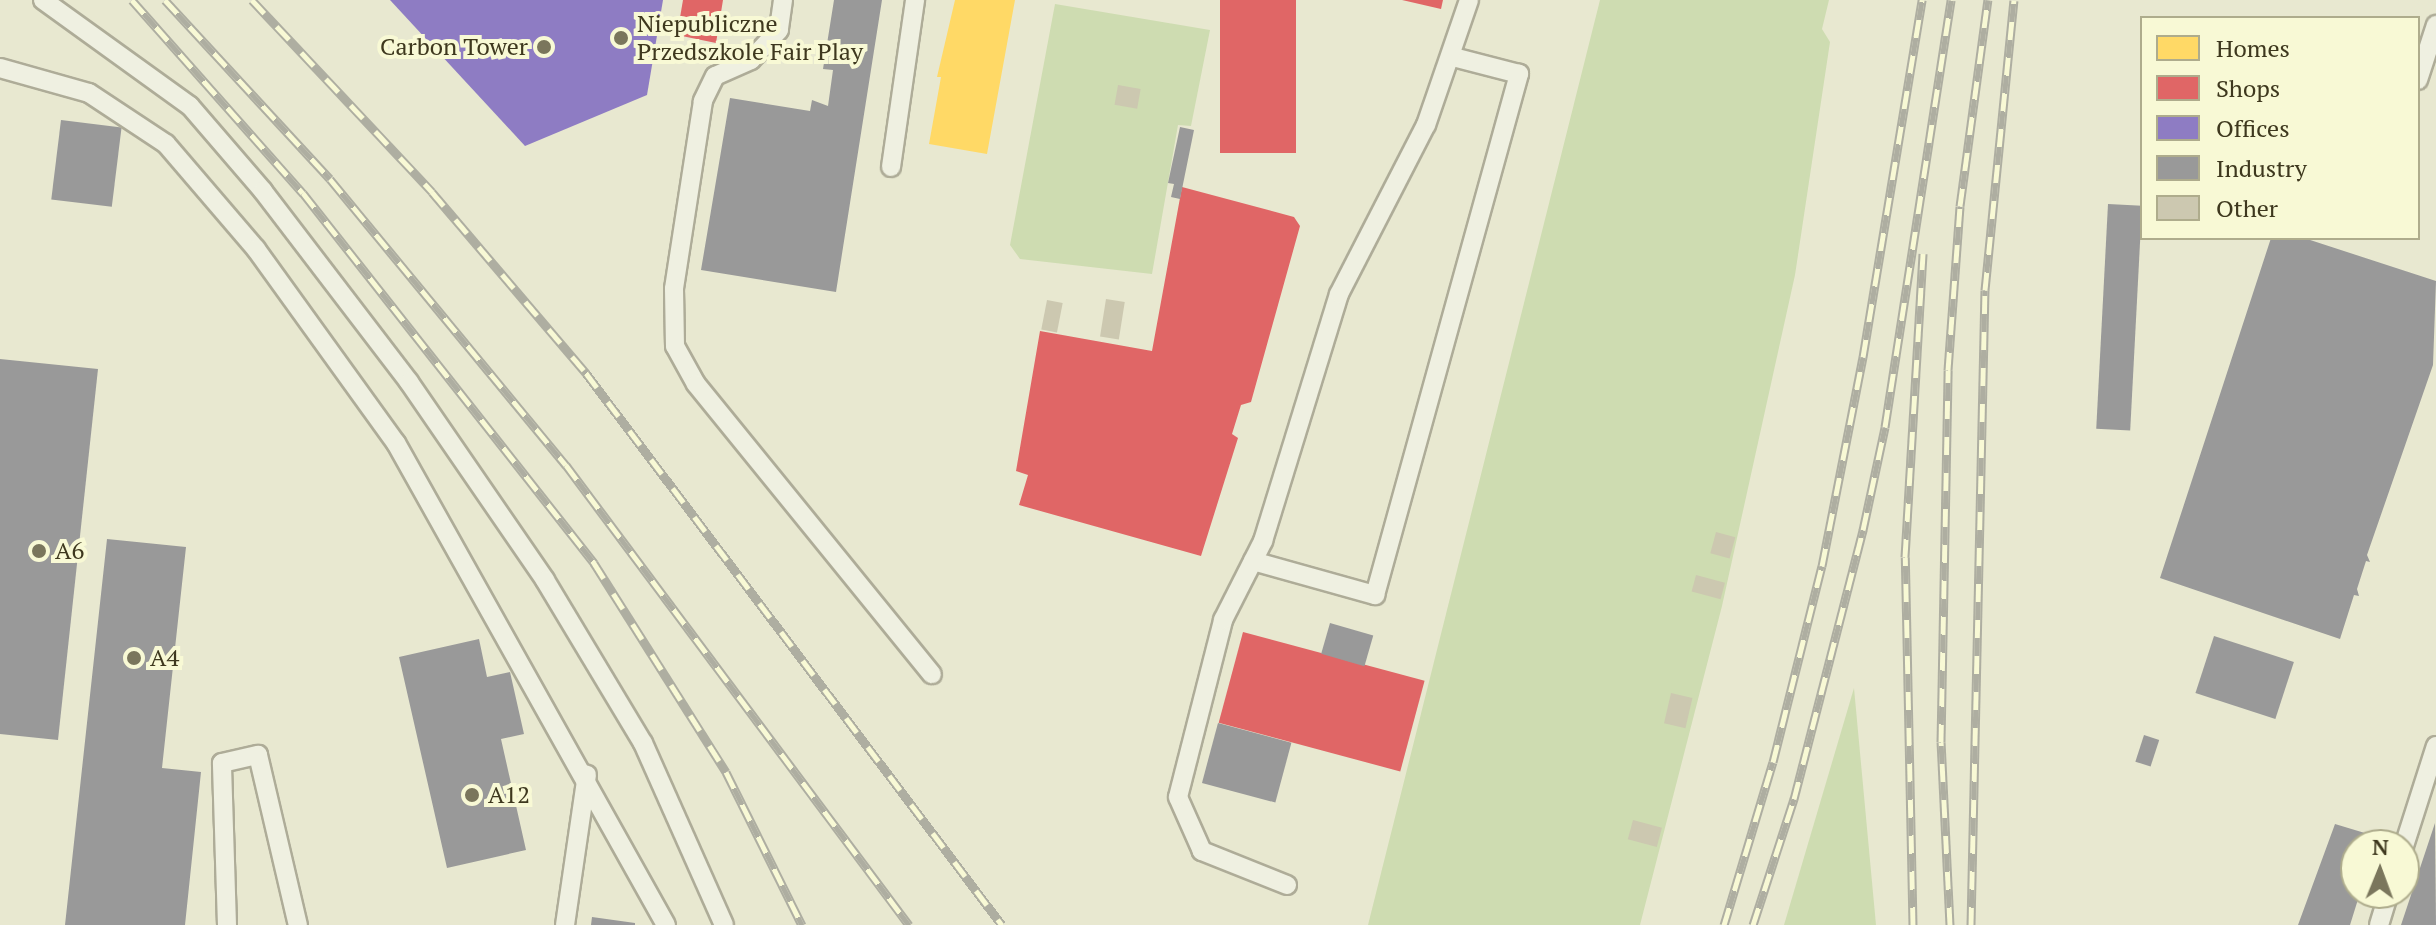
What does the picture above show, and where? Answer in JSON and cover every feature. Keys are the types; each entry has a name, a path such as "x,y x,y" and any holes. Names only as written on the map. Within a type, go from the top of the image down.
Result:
{"lane":[{"path":"43,0 190,106 263,191 409,382 545,580 643,743 724,925"},
{"path":"783,0 779,30 751,60 715,76 703,101 674,289 675,346 696,384 932,674"},
{"path":"891,167 915,0"},
{"path":"1287,885 1202,851 1178,797 1223,620 1253,561 1339,294 1426,125 1453,57 1469,0"},
{"path":"2420,74 2436,25"},
{"path":"1253,561 1375,595 1519,74 1453,57"},
{"path":"0,68 89,93 166,144 256,249 396,443 587,775 666,925"},
{"path":"2409,829 2436,746"},
{"path":"227,925 222,763 258,755 298,925"},
{"path":"565,925 587,775"}],"green space":[{"path":"1600,0 1829,0 1822,29 1830,42 1795,275 1722,606 1640,925 1368,925"},
{"path":"1055,4 1210,30 1191,126 1178,125 1152,274 1020,259 1010,245"},
{"path":"1854,688 1876,925 1784,925"}],"building: Homes":[{"path":"955,0 1015,0 987,154 929,144 941,77 937,77"}],"building: Shops":[{"path":"683,0 723,0 716,43 677,35"},
{"path":"1220,0 1296,0 1296,153 1220,153"},
{"path":"1402,0 1443,0 1441,9"},
{"path":"1182,187 1294,217 1300,226 1251,402 1241,405 1232,434 1238,438 1201,556 1019,505 1028,475 1016,471 1040,331 1152,351"},
{"path":"1243,632 1425,681 1400,771 1219,723"}],"building: Offices":[{"name":"Carbon Tower","path":"390,0 663,0 647,95 525,146"}],"building: Industry":[{"path":"834,0 882,0 836,292 701,270 730,98 810,111 812,100 828,106 833,70 823,69"},
{"path":"61,120 122,127 112,207 51,199"},
{"path":"1180,127 1194,130 1180,199 1171,197 1174,184 1168,183"},
{"path":"2108,204 2140,206 2130,430 2096,429"},
{"path":"2270,240 2310,240 2436,281 2433,365 2367,555 2370,562 2366,561 2357,589 2359,596 2354,595 2340,639 2160,578"},
{"name":"A6","path":"0,359 98,369 58,740 0,734"},
{"name":"A4","path":"107,539 186,547 162,768 201,772 185,925 65,925"},
{"path":"1330,623 1373,635 1364,666 1321,654"},
{"path":"2214,636 2294,662 2275,719 2195,693"},
{"name":"A12","path":"479,639 487,677 510,672 524,734 501,739 526,850 447,868 399,657"},
{"path":"1218,723 1291,743 1275,803 1202,783"},
{"path":"2144,735 2159,740 2151,767 2135,762"},
{"path":"2435,823 2436,925 2401,925 2406,909 2420,909 2420,868"},
{"path":"2335,824 2352,829 2340,829 2340,909 2355,909 2350,925 2298,925"},
{"path":"592,917 635,923 635,925 591,925"}],"building: Other":[{"path":"1118,85 1141,89 1137,109 1115,105"},
{"path":"1106,299 1125,302 1119,340 1100,337"},
{"path":"1047,300 1063,303 1057,333 1041,329"},
{"path":"1716,532 1735,537 1730,558 1710,553"},
{"path":"1696,575 1725,583 1721,599 1692,591"},
{"path":"1671,693 1692,698 1685,728 1664,723"},
{"path":"1633,820 1662,828 1657,847 1628,839"}],"railway":[{"path":"132,0 303,193 594,563 726,772 802,925"},
{"path":"165,0 330,179 566,465 909,925"},
{"path":"252,0 432,192 586,373 1002,925"},
{"path":"1724,925 1773,762 1822,566 1863,357 1922,0"},
{"path":"1753,925 1794,799 1863,530 1885,427 1951,0"},
{"path":"1950,925 1941,742 1948,370 1960,206 1988,0"},
{"path":"1971,925 1985,290 2014,0"},
{"path":"1913,925 1905,557 1923,254"}],"place":[{"name":"Niepubliczne Przedszkole Fair Play","path":"621,38"},
{"name":"Carbon Tower","path":"544,47"},
{"name":"A6","path":"39,551"},
{"name":"A4","path":"134,658"},
{"name":"A12","path":"472,795"}]}
